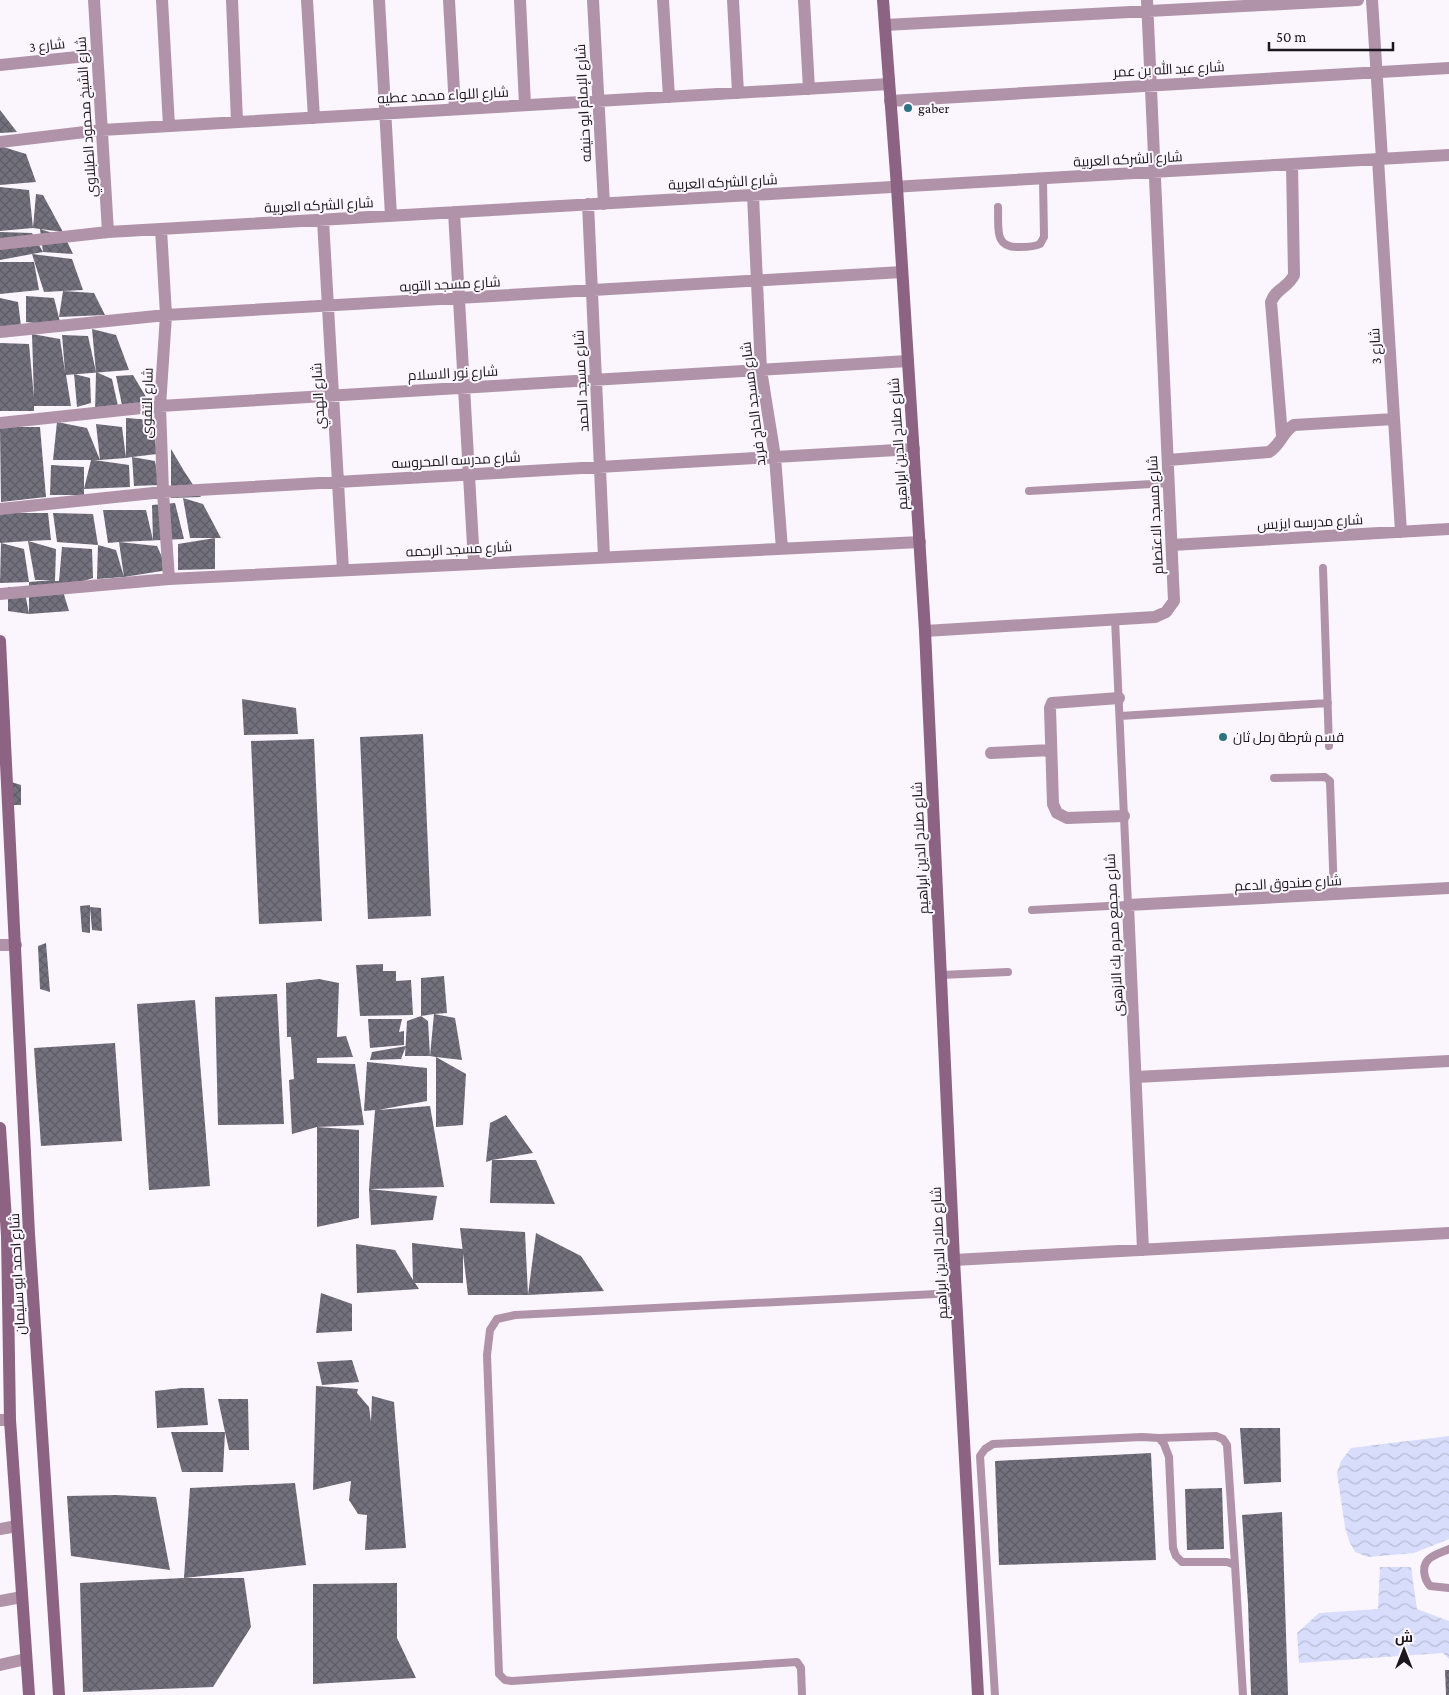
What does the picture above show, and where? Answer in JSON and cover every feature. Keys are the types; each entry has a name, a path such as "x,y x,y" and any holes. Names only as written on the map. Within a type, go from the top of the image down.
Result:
{"street":[{"name":"شارع الشيخ محمود الطبلاوي","path":"94,0 108,232"},
{"path":"162,0 169,126"},
{"path":"232,0 237,122"},
{"path":"306,0 314,118"},
{"path":"379,0 391,216"},
{"path":"449,0 455,109"},
{"path":"520,0 525,105"},
{"name":"شارع الإمام ابو حنيفه","path":"593,0 604,204"},
{"path":"663,0 669,97"},
{"path":"733,0 738,93"},
{"path":"804,0 809,89"},
{"name":"شارع صلاح الدين ابراهيم","path":"883,0 897,187 925,631 954,1260 978,1695"},
{"path":"885,25 1147,5 1358,0"},
{"name":"شارع 3","path":"1372,0 1401,532"},
{"name":"شارع مسجد الاعتصام","path":"925,631 1155,617 1171,607 1174,595 1147,5"},
{"name":"شارع 3","path":"0,64 97,55"},
{"name":"شارع عبد الله بن عمر","path":"890,101 1449,68"},
{"name":"شارع اللواء محمد عطيه","path":"0,142 102,130 889,84"},
{"name":"شارع الشركه العربية","path":"0,244 108,232 1449,155"},
{"path":"1282,436 1272,302 1276,292 1286,287 1294,275 1292,164"},
{"name":"شارع مسجد الحاج فريد","path":"753,195 761,370 775,457 782,549"},
{"name":"شارع مسجد الحمد","path":"588,204 604,557"},
{"path":"454,212 474,564"},
{"name":"شارع الهدي","path":"323,220 343,570"},
{"name":"شارع التقوى","path":"161,229 166,315 160,406 169,579"},
{"name":"شارع مسجد التوبه","path":"0,332 166,315 902,272"},
{"name":"شارع نور الاسلام","path":"0,423 160,406 908,361"},
{"path":"1168,460 1263,454 1275,449 1287,429 1294,425 1394,419"},
{"name":"شارع مدرسه المحروسه","path":"0,509 163,492 914,449"},
{"name":"شارع مدرسه ايزيس","path":"1172,545 1449,529"},
{"name":"شارع مسجد الرحمه","path":"0,594 169,579 920,542"},
{"name":"شارع احمد ابو سليمان","path":"0,644 29,1234 59,1695"},
{"path":"1119,698 1052,703 1050,708 1053,804 1057,814 1066,818 1124,816"},
{"path":"991,753 1051,750"},
{"name":"شارع صندوق الدعم","path":"1128,905 1334,896 1449,888"},
{"name":"شارع مجمع محرم بك الازهرى","path":"1128,905 1144,1250"},
{"path":"0,945 16,945"},
{"path":"1136,1077 1449,1061"},
{"name":"شارع احمد ابو سليمان","path":"0,1128 4,1236 5,1420 17,1526 29,1695"},
{"path":"954,1260 1449,1233"},
{"path":"4,1236 29,1234"},
{"path":"0,1529 17,1526"},
{"path":"0,1601 22,1597"},
{"path":"0,1665 26,1659"}],"lane":[{"path":"998,207 999,238 1004,245 1011,248 1040,244 1044,237 1043,178"},
{"path":"1029,491 1169,482"},
{"path":"1323,568 1329,746"},
{"name":"شارع مجمع محرم بك الازهرى","path":"1115,619 1128,905"},
{"path":"1120,716 1328,702"},
{"path":"1274,778 1325,777 1330,781 1334,896"},
{"path":"1032,910 1128,905"},
{"path":"941,975 1008,972"},
{"path":"802,1695 801,1668 797,1662 512,1681 505,1680 499,1674 487,1354 490,1330 497,1319 515,1315 956,1293"},
{"path":"995,1695 980,1456 985,1449 994,1444 1216,1436 1223,1439 1228,1445 1243,1695"},
{"path":"1159,1438 1164,1444 1168,1457 1173,1548 1176,1556 1182,1562 1226,1562 1234,1565"},
{"path":"1449,1549 1429,1559 1424,1573 1425,1580 1430,1586 1449,1588"}],"water":[{"path":"1449,1436 1449,1539 1414,1553 1368,1557 1355,1552 1345,1527 1337,1473 1341,1461 1351,1448"},
{"path":"1380,1567 1411,1567 1417,1609 1449,1621 1449,1659 1443,1653 1299,1663 1297,1633 1319,1613 1378,1609"}],"building":[{"path":"0,110 17,132 0,133"},
{"path":"0,146 26,154 36,182 0,185"},
{"path":"0,187 29,190 33,228 0,231"},
{"path":"36,194 43,195 63,232 33,228"},
{"path":"40,229 65,237 73,254 43,252"},
{"path":"0,232 32,233 43,252 0,260"},
{"path":"32,254 72,259 83,290 44,292"},
{"path":"0,262 34,262 39,290 0,294"},
{"path":"63,291 94,293 105,315 59,317"},
{"path":"26,296 54,298 61,326 26,322"},
{"path":"0,298 18,302 21,326 0,331"},
{"path":"92,329 116,335 129,370 66,375 71,406 34,406 34,411 0,411 0,343 29,344 34,398 32,334 60,339 65,372 62,335 88,336 96,372"},
{"path":"96,372 112,379 118,406 95,413"},
{"path":"74,374 90,378 91,403 77,407"},
{"path":"133,375 152,407 123,410 116,376"},
{"path":"126,418 152,420 157,454 126,458"},
{"path":"57,422 87,428 100,460 94,460 129,465 130,487 84,489 91,460 53,460"},
{"path":"96,424 122,427 126,458 100,460"},
{"path":"0,427 40,427 46,497 1,502"},
{"path":"171,449 184,471 201,497 171,498"},
{"path":"132,457 155,461 159,485 134,486"},
{"path":"51,465 84,467 84,495 50,495"},
{"path":"183,498 203,504 221,538 190,538"},
{"path":"175,503 184,539 108,543 103,510 146,510 153,540 152,505"},
{"path":"0,513 48,513 51,540 0,543"},
{"path":"53,513 93,514 98,545 57,542"},
{"path":"215,538 215,569 178,570 178,544"},
{"path":"28,541 56,549 55,581 59,581 62,547 92,549 93,578 62,588 69,611 29,614 29,582 53,580 35,580"},
{"path":"119,542 157,546 168,570 124,577"},
{"path":"1,543 24,549 29,582 0,583"},
{"path":"98,545 116,550 124,577 97,579"},
{"path":"8,587 24,587 29,614 8,611"},
{"path":"242,699 296,708 298,734 244,735"},
{"path":"423,734 431,916 368,919 360,737"},
{"path":"314,739 322,921 259,924 251,741"},
{"path":"8,781 21,785 21,805 9,805"},
{"path":"90,905 90,933 82,932 80,906"},
{"path":"90,907 101,908 102,931 92,930"},
{"path":"46,943 50,992 40,989 38,946"},
{"path":"383,964 383,971 396,971 396,981 411,980 413,1015 360,1016 356,965"},
{"path":"444,976 447,1013 421,1016 421,978"},
{"path":"319,979 339,983 337,1037 346,1036 353,1057 317,1058 317,1063 355,1064 364,1125 317,1127 292,1134 289,1080 294,1079 291,1037 287,1037 286,983"},
{"path":"277,994 284,1124 218,1125 215,997"},
{"path":"195,1000 210,1186 149,1190 137,1004"},
{"path":"434,1014 455,1018 462,1060 430,1056"},
{"path":"421,1016 428,1021 430,1056 405,1056 407,1021"},
{"path":"368,1019 402,1019 399,1032 404,1031 404,1045 370,1048"},
{"path":"115,1043 122,1141 41,1146 34,1048"},
{"path":"406,1046 401,1059 370,1060 372,1052"},
{"path":"436,1057 466,1074 463,1125 436,1127"},
{"path":"367,1062 427,1068 427,1101 378,1110 430,1106 444,1187 369,1189 375,1110 364,1111"},
{"path":"506,1115 533,1153 486,1162 490,1123"},
{"path":"317,1127 359,1130 359,1218 317,1227"},
{"path":"492,1160 536,1160 555,1204 490,1203"},
{"path":"369,1189 437,1196 433,1220 371,1225"},
{"path":"460,1228 525,1232 528,1295 468,1295"},
{"path":"536,1233 581,1256 604,1291 528,1295"},
{"path":"412,1243 463,1249 463,1283 415,1283 419,1289 357,1293 356,1244 395,1250 413,1280"},
{"path":"321,1293 352,1304 352,1331 316,1333"},
{"path":"352,1360 359,1382 322,1385 317,1362"},
{"path":"316,1386 358,1389 357,1393 369,1407 371,1422 372,1396 394,1402 406,1548 365,1550 367,1515 358,1514 349,1500 351,1481 313,1490"},
{"path":"204,1388 208,1425 157,1428 155,1391"},
{"path":"218,1399 248,1399 249,1450 229,1450"},
{"path":"1240,1428 1280,1428 1281,1482 1244,1484"},
{"path":"171,1432 225,1432 223,1472 182,1472"},
{"path":"1151,1453 1156,1560 999,1565 995,1461"},
{"path":"295,1483 306,1565 184,1578 190,1488"},
{"path":"1222,1488 1224,1549 1187,1550 1185,1489"},
{"path":"116,1495 156,1497 170,1570 71,1556 67,1496"},
{"path":"1282,1512 1288,1695 1251,1695 1248,1603 1242,1515"},
{"path":"184,1578 244,1578 251,1627 213,1687 83,1692 80,1583"},
{"path":"397,1583 397,1638 416,1678 313,1684 313,1584"},
{"path":"1445,1670 1449,1670 1449,1695 1446,1695"}],"place":[{"name":"gaber","path":"908,108"},
{"name":"قسم شرطة رمل ثان","path":"1223,737"}]}
